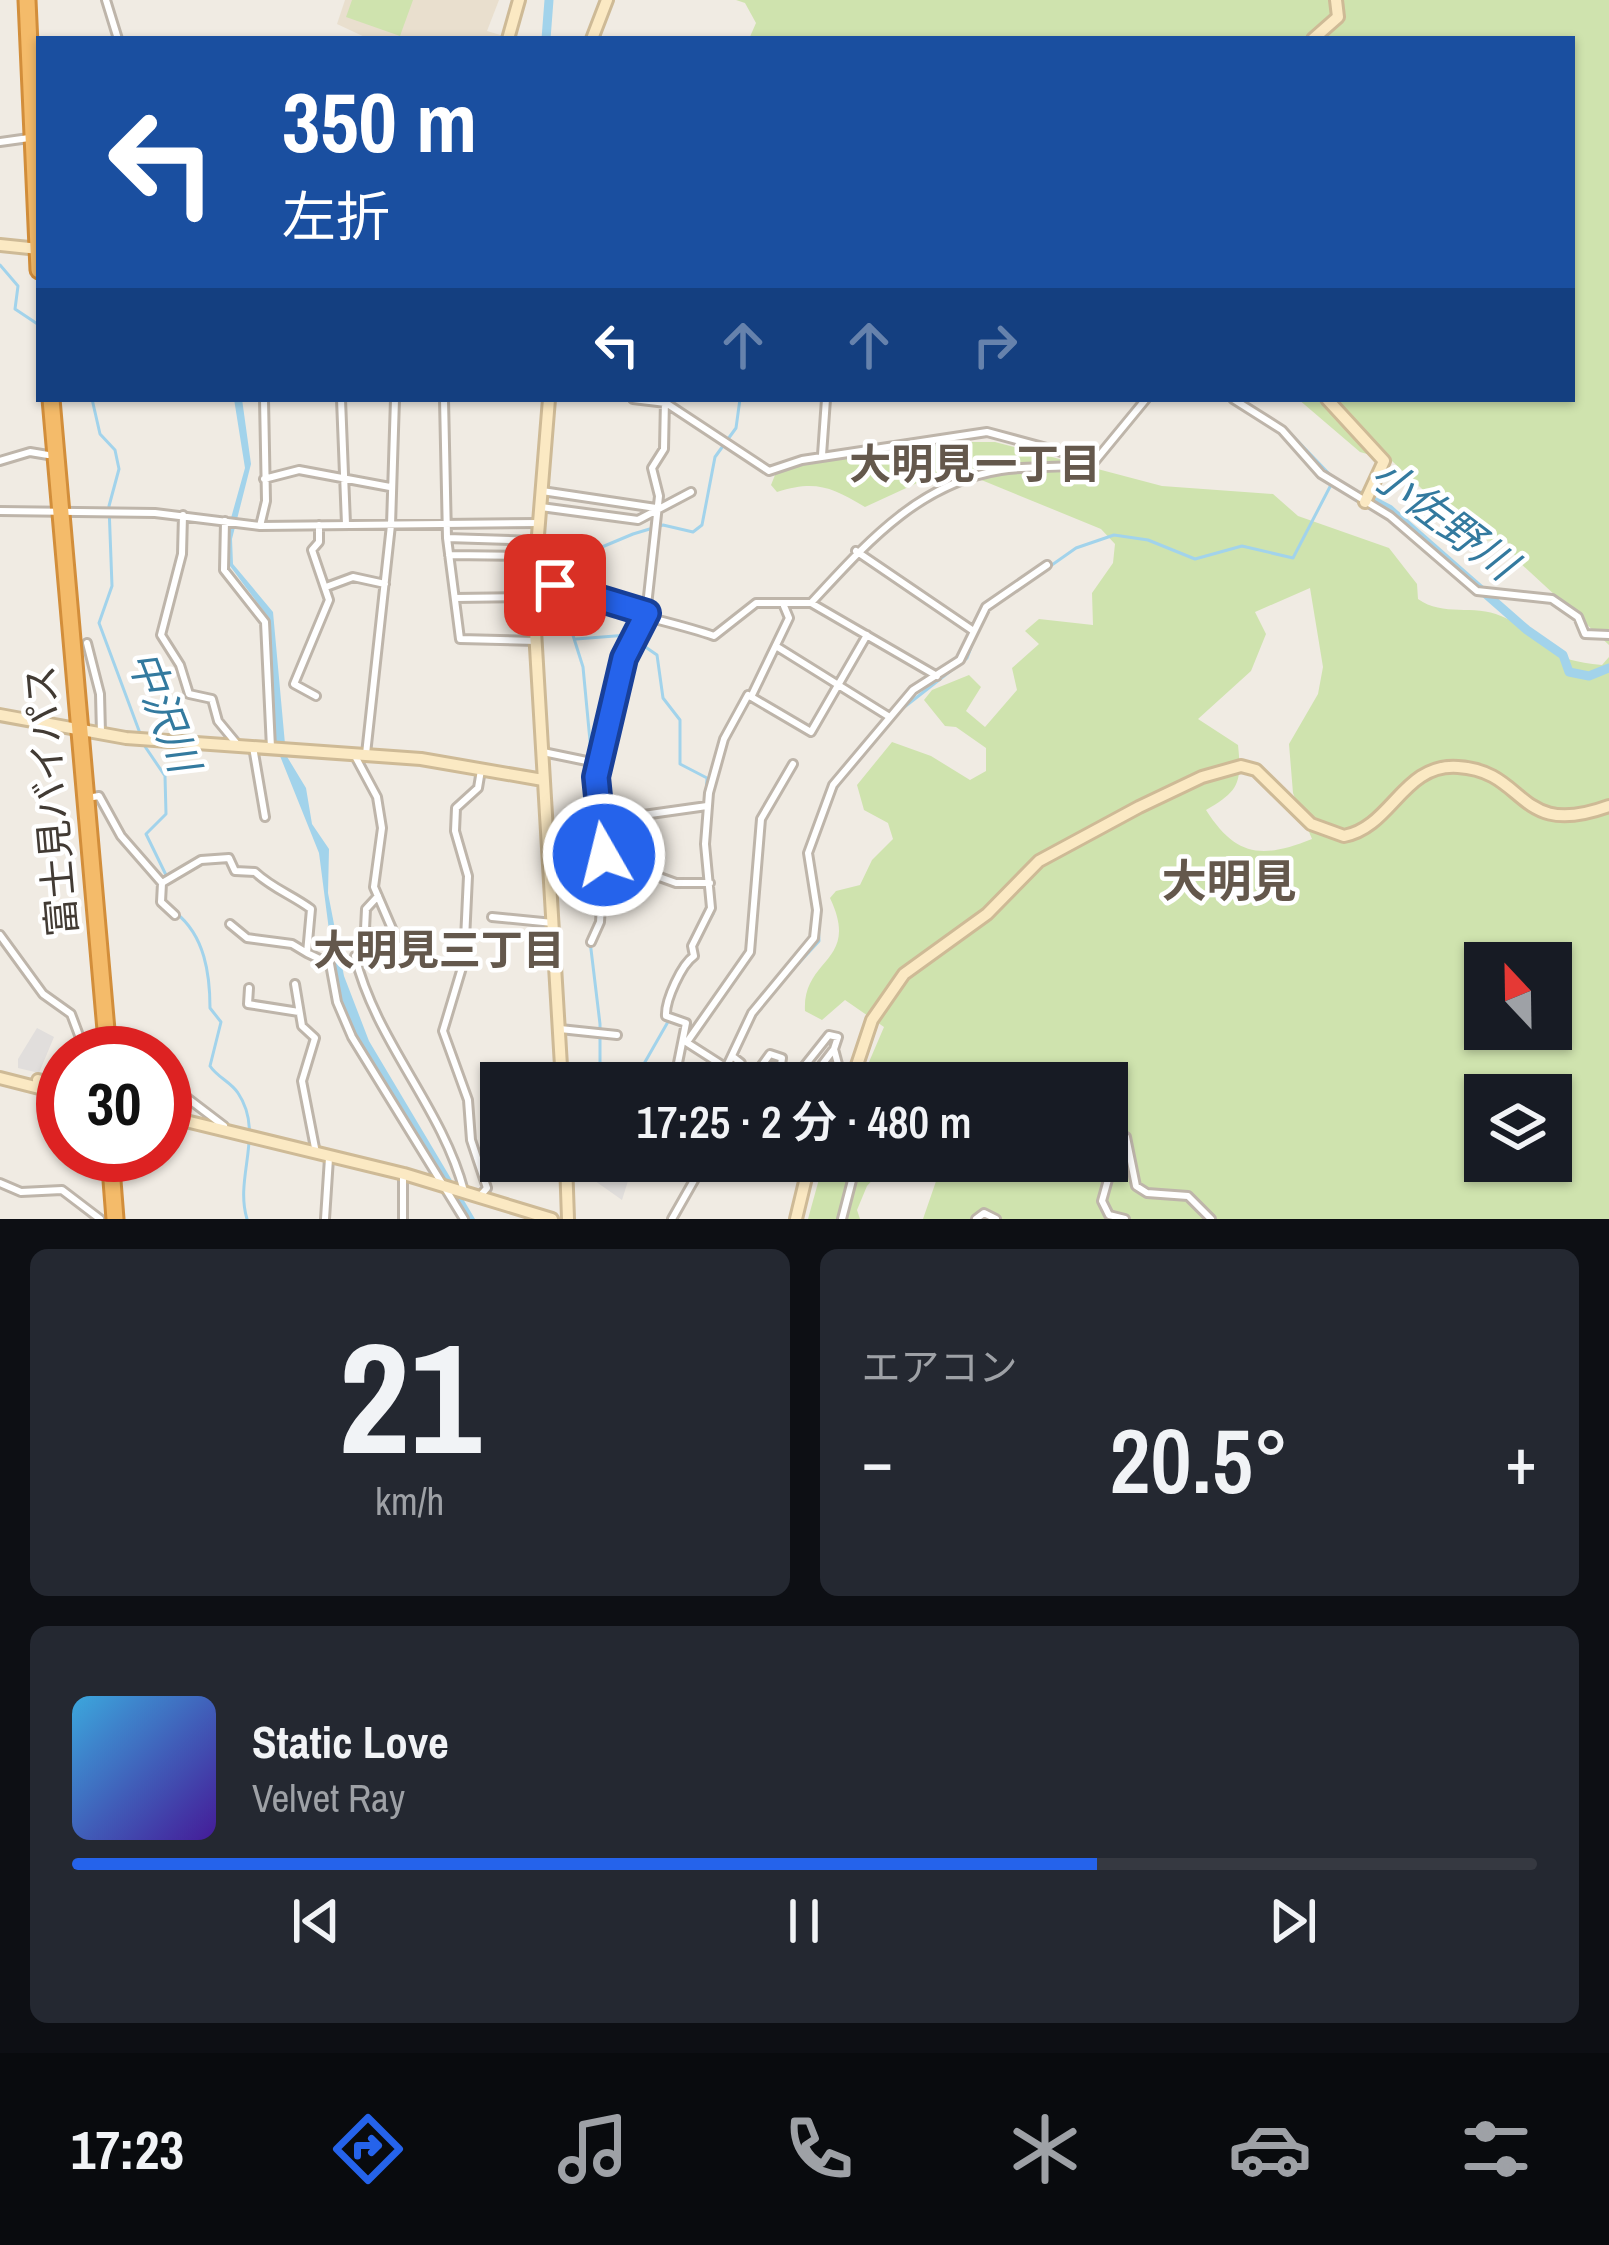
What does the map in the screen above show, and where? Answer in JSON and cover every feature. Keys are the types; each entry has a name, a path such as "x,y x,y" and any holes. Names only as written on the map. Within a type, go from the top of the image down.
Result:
{"highway":[{"path":"30,0 36,119"},
{"name":"富士見バイパス","path":"48,402 55,512"},
{"name":"富士見バイパス","path":"48,402 100,1026"},
{"name":"富士見バイパス","path":"73,728 100,1026"},
{"path":"115,1182 118,1219"}],"main road":[{"path":"509,36 520,0"},
{"path":"593,36 607,0"},
{"path":"1316,36 1338,17 1336,0"},
{"path":"0,245 36,249"},
{"path":"549,402 533,597 561,1062"},
{"path":"1330,402 1384,461 1365,502"},
{"path":"0,715 101,733 360,753 543,780"},
{"path":"856,1062 889,990 987,914 1026,870 1139,807 1226,767 1256,770 1311,824 1344,836 1376,823 1415,778 1454,766 1497,779 1544,815 1567,818 1609,806"},
{"path":"0,1075 36,1084"},
{"path":"192,1123 404,1174 552,1219"},
{"path":"567,1182 568,1219"},
{"path":"796,1219 805,1182"}],"street":[{"path":"106,0 117,36"},
{"path":"0,142 36,139"},
{"path":"260,526 264,402"},
{"path":"341,402 346,524"},
{"path":"395,402 392,525 360,753 382,824 374,872 378,896 396,938"},
{"path":"444,402 447,538 464,643 536,641"},
{"path":"591,942 600,922 604,857 596,794 624,658 647,613 659,496 652,468 664,449 665,402"},
{"path":"666,402 770,471 822,457 987,432 1095,461"},
{"path":"822,457 826,402"},
{"path":"811,603 856,551 901,512 968,477 1095,461 1144,402"},
{"path":"1238,402 1282,430 1321,474 1390,516 1477,590 1552,599 1578,617 1585,634 1609,635"},
{"path":"0,461 30,452 48,455"},
{"path":"264,479 299,470 391,487"},
{"path":"542,491 656,508"},
{"path":"541,507 638,520 691,492"},
{"path":"0,511 183,515 260,526 447,520 539,523"},
{"path":"183,515 182,554 161,635 180,665 189,694 212,699 218,721 238,745"},
{"path":"225,521 224,570 264,618 272,748"},
{"path":"316,696 294,684 313,650 328,600 312,550 319,542 319,525"},
{"path":"447,538 538,541"},
{"path":"856,551 973,631"},
{"path":"449,555 536,561 560,588 714,636 756,603 811,603 937,676"},
{"path":"727,1062 752,1013 811,944 817,910 808,853 816,822 845,766 913,690 960,660 994,599 1047,565"},
{"path":"326,587 353,577 385,584"},
{"path":"455,598 533,597"},
{"path":"680,1062 686,1023 667,1016 665,1007 686,960 694,956 692,946 710,913 707,806 724,739 779,648 789,618 784,606"},
{"path":"751,697 811,731 867,634"},
{"path":"87,643 92,682 100,694 101,733"},
{"path":"779,648 888,716"},
{"path":"253,747 265,817"},
{"path":"543,752 602,764"},
{"path":"685,1042 750,952 761,819 793,764"},
{"path":"480,1196 487,1188 471,1140 468,1100 442,1021 464,961 468,876 455,831 456,808 478,788 481,770"},
{"path":"83,799 99,796 121,836 163,883 161,902 175,915"},
{"path":"602,835 612,833 629,817 707,806"},
{"path":"604,857 676,883 710,883"},
{"path":"163,883 201,860 229,858 235,871 255,872 268,885 286,890 311,909 307,953"},
{"path":"378,896 365,911 364,950 355,956 365,996 453,1155 463,1193"},
{"path":"493,917 553,923"},
{"path":"230,924 247,938 292,944 330,964 337,1002 352,1037 464,1219"},
{"path":"0,934 43,994 71,1014 76,1026"},
{"path":"295,984 305,1031 315,1038 302,1081 323,1155 325,1219"},
{"path":"249,988 248,1004 299,1012"},
{"path":"560,1029 617,1035"},
{"path":"810,1062 829,1035 838,1036 834,1049 819,1062"},
{"path":"685,1042 717,1062"},
{"path":"834,1049 841,1062"},
{"path":"730,1056 739,1062"},
{"path":"192,1101 234,1133"},
{"path":"1125,1219 1109,1215 1102,1201 1118,1144 1126,1137 1136,1186 1147,1193 1188,1196 1211,1219"},
{"path":"403,1219 404,1174"},
{"path":"672,1219 693,1182"},
{"path":"842,1219 852,1182"},
{"path":"0,1183 21,1192 62,1190 100,1219"},
{"path":"976,1219 984,1213 996,1219"}],"shaded area":[{"path":"345,0 499,0 487,31 504,36 363,36 337,24"},
{"path":"36,1030 36,1072 18,1068 18,1059"},
{"path":"596,1182 628,1182 622,1200"}],"green space":[{"path":"352,0 413,0 400,36 346,17"},
{"path":"736,0 1609,0 1609,645 1518,561 1507,541 1477,540 1392,461 1360,452 1302,402 1575,402 1575,36 750,36 756,23 745,3"},
{"path":"942,442 995,442 1162,486 1273,494 1298,516 1389,548 1417,584 1418,599 1428,604 1501,616 1565,658 1602,665 1609,657 1609,1219 923,1219 936,1182 1128,1182 1128,1062 869,1062 884,1027 845,1000 822,1020 805,1011 806,993 839,935 830,898 836,891 860,885 872,860 893,839 888,823 864,810 857,785 892,742 931,756 970,780 986,771 986,748 956,727 945,726 924,700 932,690 969,675 981,687 966,711 985,727 1017,690 1012,668 1039,644 1025,631 1039,619 1093,625 1092,593 1113,563 1115,544 1101,529 957,470 941,472 865,507 823,488 802,486 777,492 771,485 775,475 795,465","holes":["1310,588 1323,667 1318,694 1289,744 1293,793 1312,839 1279,850 1240,845 1206,810 1236,785 1238,745 1198,719 1251,671 1266,634 1255,612"]},
{"path":"818,1182 871,1182 857,1210 860,1219 808,1219"}],"water":[{"path":"234,402 242,402 251,464 232,539 233,564 273,612 286,755 306,788 312,824 329,849 328,893 344,976 369,1041 475,1219 467,1219 455,1203 352,1032 337,992 319,853 274,741 268,617 227,562 226,536 245,468"}],"waterway":[{"name":"小佐野川","path":"546,36 549,0"},
{"name":"中沢川","path":"0,265 18,286 15,309 36,323"},
{"name":"中沢川","path":"93,402 100,434 115,450 119,469 109,506 112,586 99,623 141,736"},
{"path":"554,579 571,576 590,552 633,534 663,525 693,532 702,525 715,457 736,428 740,402"},
{"name":"小佐野川","path":"1244,402 1249,406"},
{"path":"1005,598 1076,548 1114,535 1148,540 1195,559 1242,546 1293,558 1334,479 1289,432 1257,411"},
{"name":"小佐野川","path":"1362,495 1389,509 1527,630 1563,655 1569,672 1589,676 1609,668"},
{"path":"558,588 583,667 598,825"},
{"path":"898,712 967,658 977,631"},
{"path":"576,639 628,635 657,655 663,698 680,720 680,764 707,778 706,796"},
{"name":"中沢川","path":"144,745 165,776 166,814 146,834 166,875"},
{"path":"832,795 843,778"},
{"path":"706,925 713,914 708,842"},
{"path":"776,988 819,941 816,884"},
{"name":"中沢川","path":"176,913 200,944 210,1008 221,1022 210,1066 235,1089 246,1108 247,1219"},
{"path":"590,941 600,1062"},
{"path":"670,1004 688,964"},
{"path":"751,1022 766,1001"},
{"path":"645,1062 669,1020"},
{"path":"693,1188 697,1182"}],"district":[{"name":"大明見一丁目","path":"975,464"},
{"name":"大明見","path":"1229,880"},
{"name":"大明見三丁目","path":"439,950"}],"route":[{"path":"555,585 647,613 641,634 624,658 596,777 604,855"}]}
